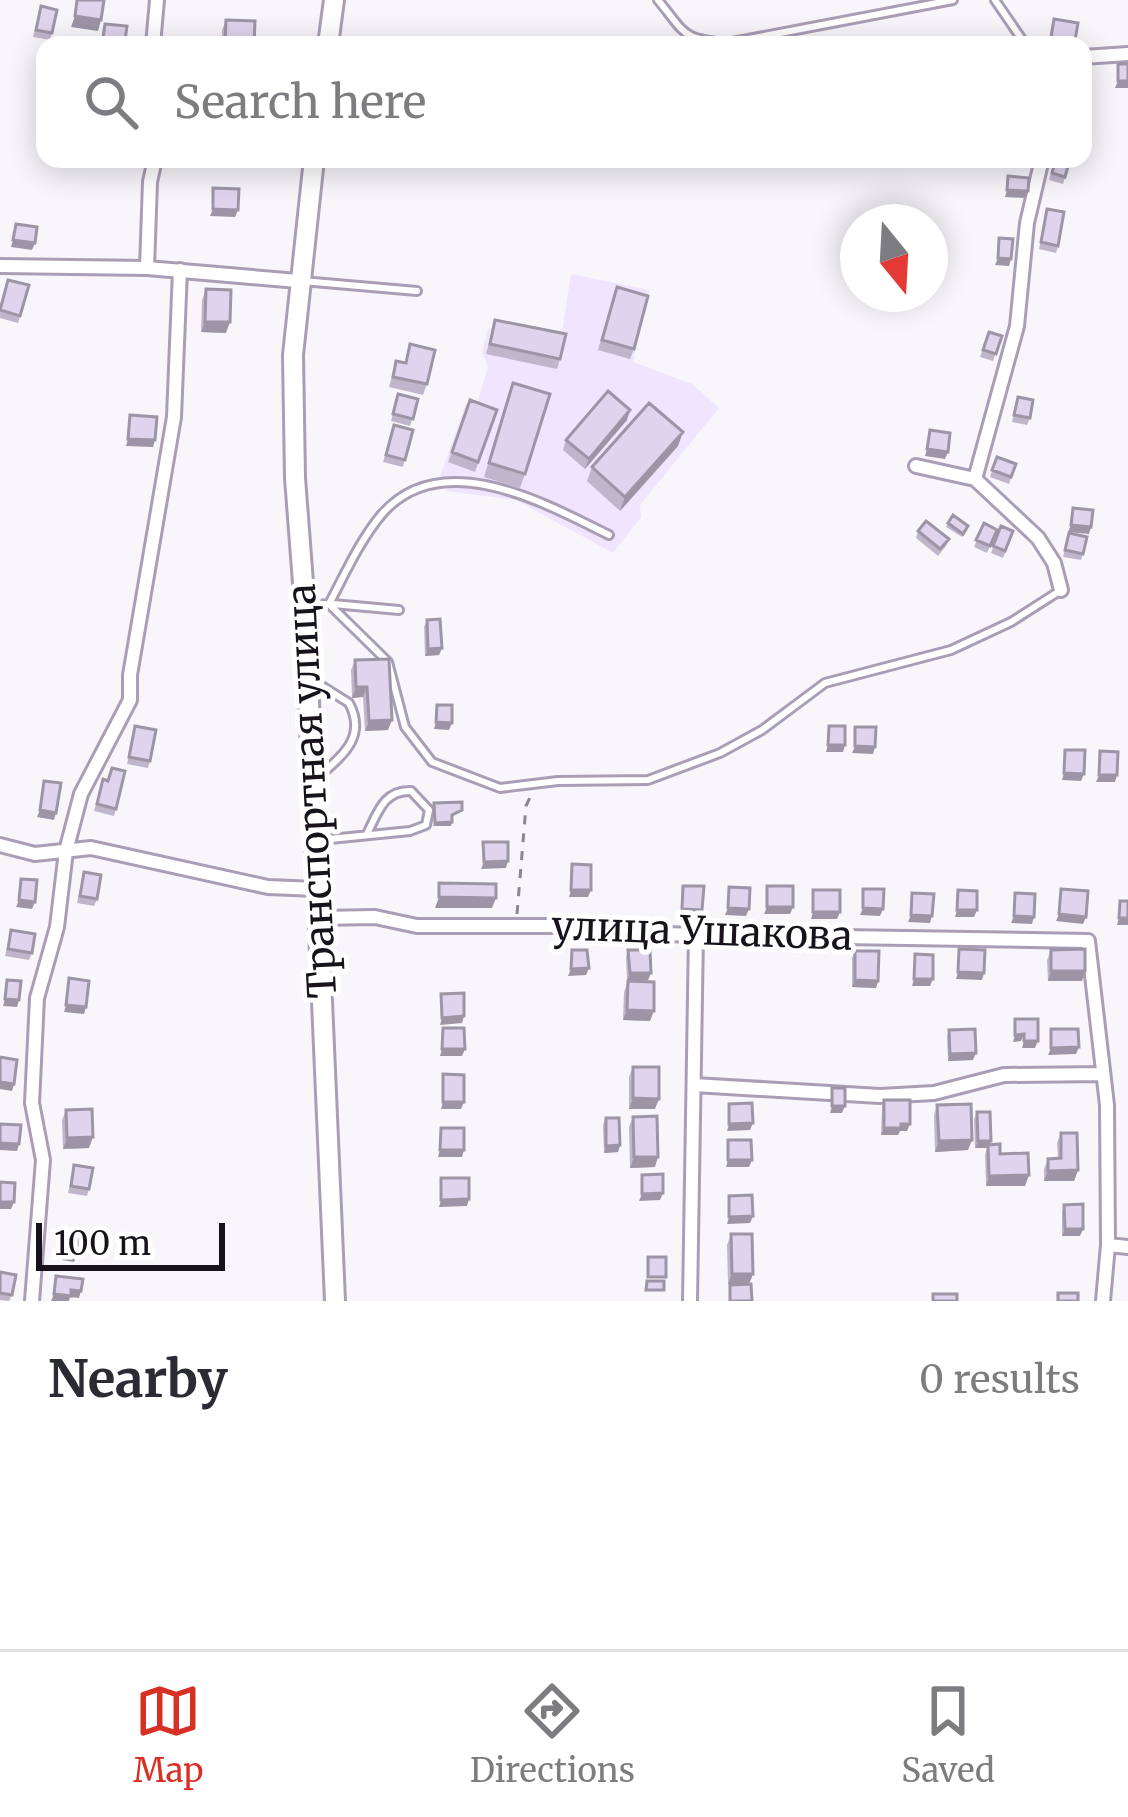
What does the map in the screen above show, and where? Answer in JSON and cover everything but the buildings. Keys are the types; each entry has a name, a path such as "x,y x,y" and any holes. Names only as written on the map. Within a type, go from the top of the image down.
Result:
{"main road":[{"path":"329,36 334,0"},
{"name":"Транспортная улица","path":"313,168 293,355 335,1301"}],"street":[{"path":"154,36 157,0"},
{"path":"1092,57 1128,54"},
{"path":"147,268 153,168"},
{"path":"975,479 1017,326 1027,223 1040,168"},
{"path":"0,266 147,268 298,281"},
{"path":"32,1301 43,1160 32,1103 38,998 57,927 66,851 81,794 130,700 130,675 174,417 180,270"},
{"path":"916,466 975,479 1038,538 1054,563 1061,590"},
{"path":"0,845 35,854 91,848 268,887 317,889"},
{"name":"улица Ушакова","path":"319,918 376,917 417,926 620,926 656,934 1088,941 1103,1074"},
{"path":"690,1301 696,934"},
{"path":"694,1085 880,1096 934,1093 1004,1076 1103,1074 1108,1245 1103,1301"},
{"path":"1108,1245 1128,1247"}],"lane":[{"path":"658,0 688,36"},
{"path":"764,36 953,0"},
{"path":"995,0 1020,36"},
{"path":"298,281 417,291"},
{"path":"329,604 382,514 399,498 424,488 476,484 521,493 609,535"},
{"path":"329,604 388,662 405,727 432,762 500,788 558,781 648,780 719,753 762,730 825,683 951,650 1011,622 1061,590"},
{"path":"305,606 399,610"},
{"path":"308,678 350,703 356,729 353,743 313,782"},
{"path":"315,841 419,828 429,818 426,803 412,790 389,795 367,834"}],"path":[{"path":"516,925 526,806 535,786"}],"shaded area":[{"path":"571,274 650,290 633,362 692,384 719,408 640,505 641,517 613,553 516,500 446,491 439,479 466,403 477,404 488,367 482,352 488,328 561,338"}]}
